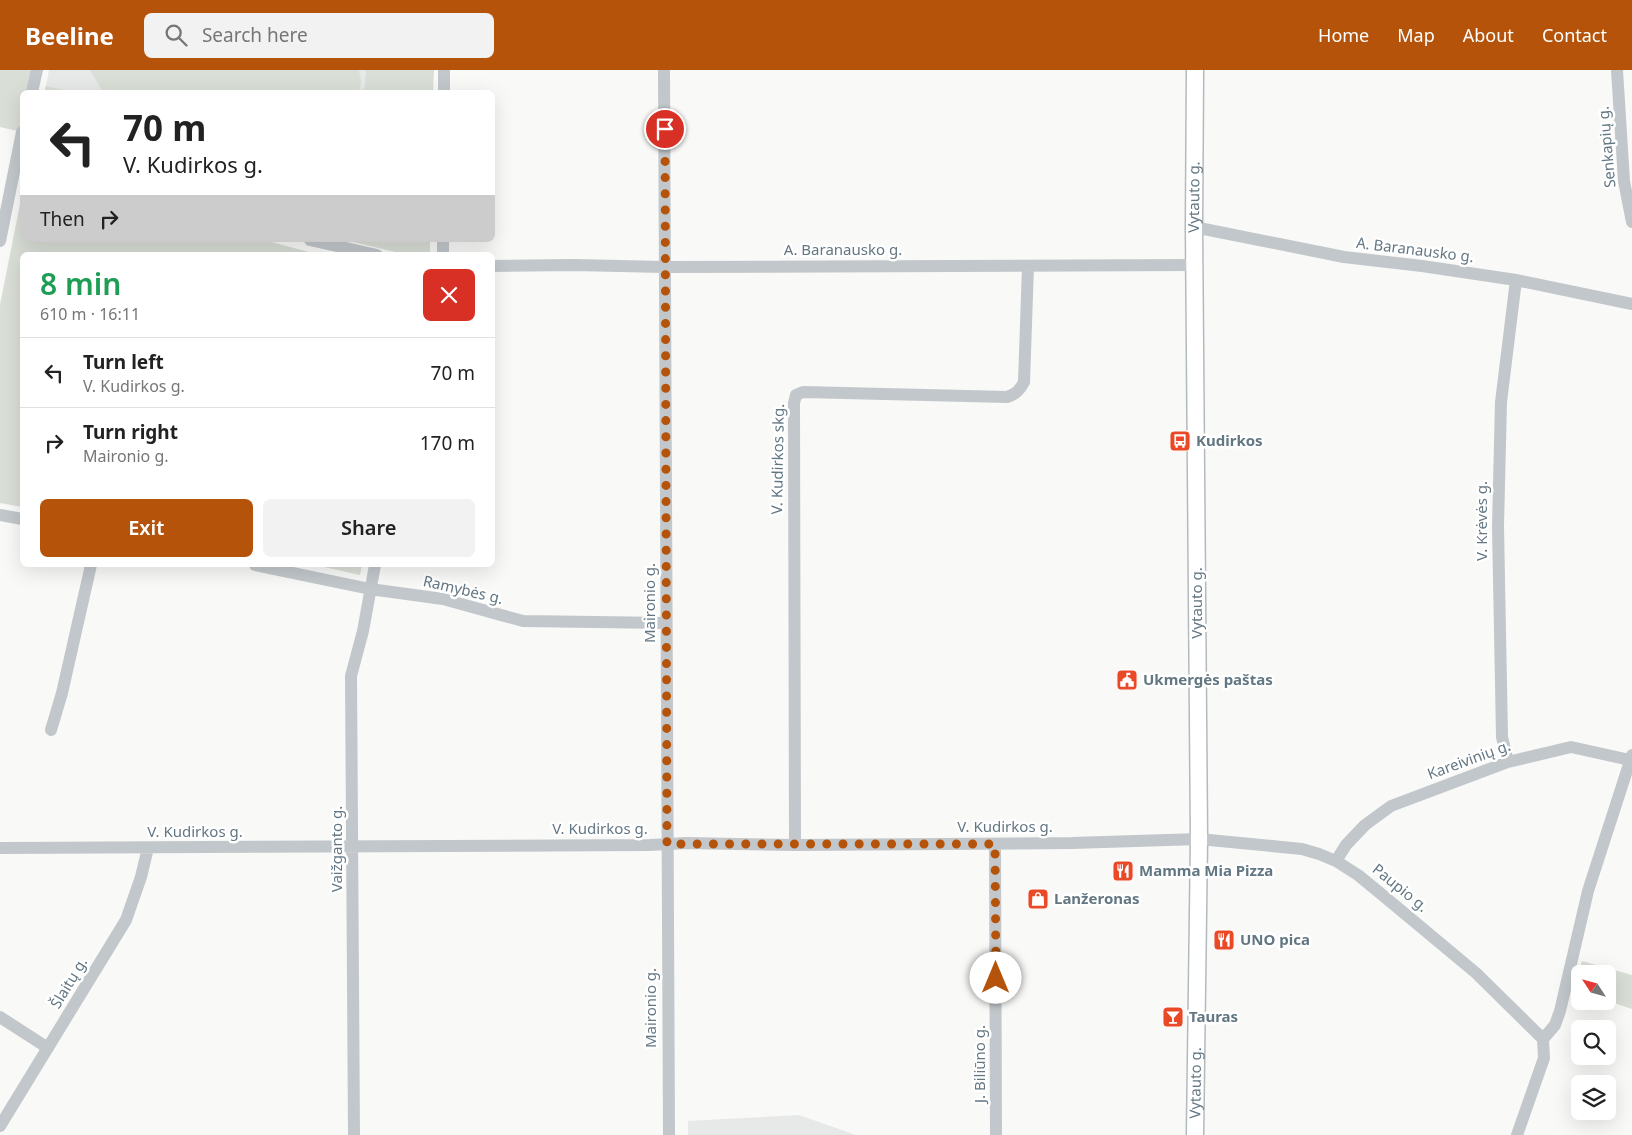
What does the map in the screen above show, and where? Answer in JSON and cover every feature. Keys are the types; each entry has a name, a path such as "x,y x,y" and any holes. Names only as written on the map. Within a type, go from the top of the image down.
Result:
{"main road":[{"name":"Vytauto g.","path":"1195,70 1194,265 1200,839 1195,1135"}],"street":[{"path":"32,90 37,70"},
{"path":"444,70 444,90"},
{"name":"Maironio g.","path":"664,70 669,1135"},
{"name":"Senkapių g.","path":"1617,70 1624,181 1632,222"},
{"path":"0,241 19,168"},
{"name":"A. Baranausko g.","path":"1194,227 1344,257 1516,280 1632,304"},
{"path":"319,242 364,252"},
{"name":"A. Baranausko g.","path":"495,266 574,264 666,267 1194,265"},
{"name":"V. Kudirkos skg.","path":"795,844 794,403 796,395 803,392 1007,397 1014,395 1024,382 1028,266"},
{"name":"V. Krėvės g.","path":"1508,762 1502,737 1498,526 1501,402 1516,280"},
{"path":"0,515 20,519"},
{"path":"51,730 62,693 91,567"},
{"name":"Ramybės g.","path":"265,567 370,589 443,599 523,621 666,623"},
{"name":"Vaižganto g.","path":"354,1135 352,676 363,631 375,567"},
{"name":"Kareivinių g.","path":"1336,861 1346,845 1359,832 1391,806 1508,762 1571,748 1631,758"},
{"path":"1517,1135 1544,1058 1543,1039 1555,1025 1560,1012 1588,891 1631,758"},
{"name":"V. Kudirkos g.","path":"0,848 995,844 1200,839"},
{"name":"Paupio g.","path":"1200,839 1302,849 1336,861 1358,875 1442,943 1543,1039"},
{"name":"J. Biliūno g.","path":"995,844 996,1135"},
{"name":"Šlaitų g.","path":"0,1126 126,920 142,877 148,848"},
{"path":"0,1017 48,1048"}],"shaded area":[{"path":"0,70 37,70 32,90 20,90 20,132 0,127"},
{"path":"49,70 366,70 364,90 64,90 46,86"},
{"path":"90,70 359,70 361,82 359,90 101,89"},
{"path":"366,70 434,70 433,90 364,90"},
{"path":"46,86 64,90 45,90"},
{"path":"20,204 20,242 271,242 309,252 20,252 20,507 0,503 0,305"},
{"path":"353,242 430,242 430,252 395,252"},
{"path":"324,567 362,567 360,575"},
{"path":"1582,961 1596,965 1581,965"},
{"path":"1616,971 1632,975 1632,1009 1616,1004"},
{"path":"799,1115 856,1135 688,1135 688,1121"}],"place":[{"name":"Kudirkos","path":"1180,441"},
{"name":"Ukmergės paštas","path":"1127,680"},
{"name":"Mamma Mia Pizza","path":"1123,871"},
{"name":"Lanžeronas","path":"1038,899"},
{"name":"UNO pica","path":"1224,940"},
{"name":"Tauras","path":"1173,1017"}],"route":[{"path":"665,129 667,844 995,844 996,978"}]}
